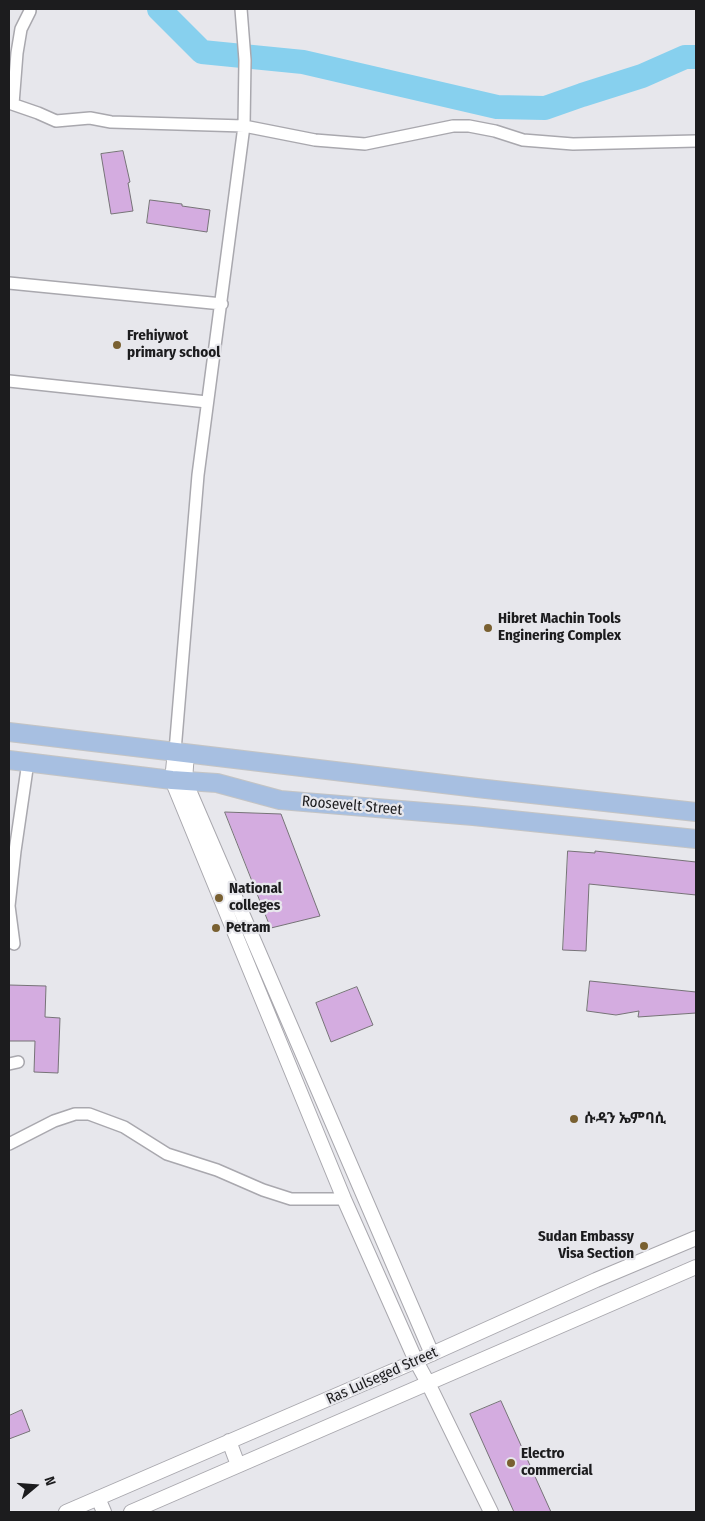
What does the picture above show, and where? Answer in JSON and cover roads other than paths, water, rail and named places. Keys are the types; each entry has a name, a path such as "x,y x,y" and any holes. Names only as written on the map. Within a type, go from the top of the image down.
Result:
{"main road":[{"name":"Roosevelt Street","path":"9,732 696,812"},
{"name":"Roosevelt Street","path":"9,760 217,783 280,800 483,816 696,839"}],"street":[{"path":"241,9 245,60 244,126 222,304 207,402 192,540 178,780 344,1199 416,1361 491,1512"},
{"path":"30,11 21,29 11,103 60,122 90,118 111,122 244,126 315,140 365,144 453,126 469,126 495,131 523,140 573,144 696,141"},
{"path":"9,283 222,304"},
{"path":"9,381 207,402"},
{"path":"14,944 9,906 12,851 28,762"},
{"path":"178,780 432,1354"},
{"path":"9,1144 75,1114 89,1114 124,1127 167,1154 217,1170 263,1190 291,1199 344,1199"},
{"name":"Ras Lulseged Street","path":"66,1512 696,1238"},
{"name":"Ras Lulseged Street","path":"131,1512 696,1267"},
{"path":"229,1441 238,1466"},
{"path":"98,1498 104,1512"}],"waterway":[{"path":"159,9 202,52 303,62 497,107 545,108 642,76 685,57 696,57"}],"place":[{"name":"Frehiywot primary school","path":"117,345"},
{"name":"Hibret Machin Tools Enginering Complex","path":"488,628"},
{"name":"National colleges","path":"219,898"},
{"name":"Petram","path":"216,928"},
{"name":"ሱዳን ኤምባሲ","path":"574,1119"},
{"name":"Sudan Embassy Visa Section","path":"644,1246"},
{"name":"Electro commercial","path":"511,1463"}]}
